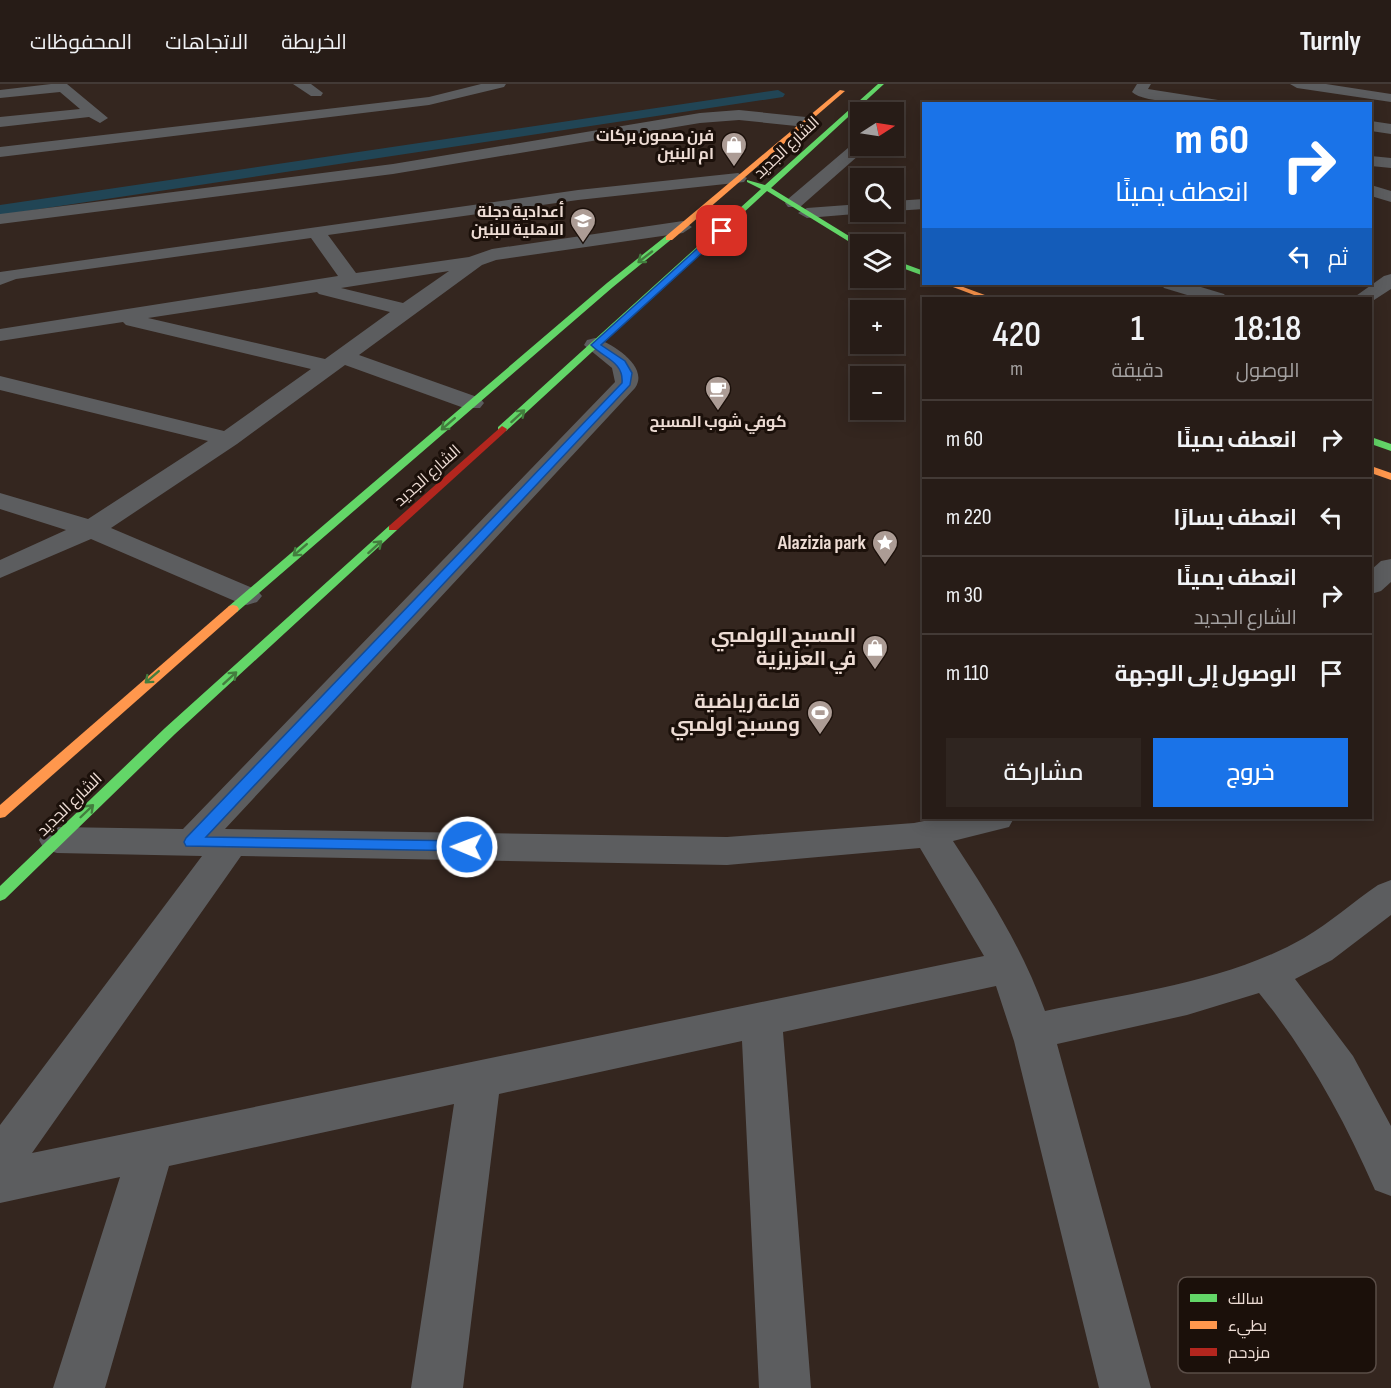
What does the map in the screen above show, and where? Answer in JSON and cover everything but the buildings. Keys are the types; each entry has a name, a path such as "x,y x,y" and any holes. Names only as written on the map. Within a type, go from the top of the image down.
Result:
{"main road":[{"name":"الشارع الجديد","path":"0,813 112,711 610,285 683,227 850,84"},
{"name":"الشارع الجديد","path":"0,895 170,731 881,84"},
{"path":"738,178 769,187 850,240"},
{"path":"683,227 722,231"},
{"path":"904,266 922,273"},
{"path":"952,285 986,297"},
{"path":"1372,440 1391,448"},
{"path":"1372,469 1391,477"}],"street":[{"path":"300,84 316,93"},
{"path":"0,152 429,101 500,84"},
{"path":"1303,84 1391,98"},
{"path":"0,94 60,86 126,137"},
{"path":"1138,93 1203,102"},
{"path":"0,122 93,112"},
{"path":"0,219 393,169 700,118 739,115 806,122"},
{"path":"1372,126 1391,129"},
{"path":"800,208 850,156"},
{"path":"1372,160 1391,164"},
{"path":"4,275 578,195 738,178"},
{"path":"1372,190 1391,197"},
{"path":"904,205 922,204"},
{"path":"800,208 850,208"},
{"path":"0,335 475,261 492,255 683,227"},
{"path":"315,231 351,280"},
{"path":"0,570 91,529 228,439 475,261"},
{"path":"1174,285 1214,297"},
{"path":"1357,285 1376,290"},
{"path":"312,287 406,310"},
{"path":"117,317 335,361 472,403"},
{"path":"192,842 627,383 627,373 622,363 595,345"},
{"path":"0,383 228,439"},
{"path":"0,501 91,529 247,596"},
{"path":"1372,584 1391,567"},
{"path":"57,840 727,851 990,819"},
{"path":"923,827 993,934 1009,967 1032,1032 1125,1388"},
{"path":"0,1161 231,843"},
{"path":"1032,1032 1187,998 1267,974 1318,949 1391,895"},
{"path":"0,1181 1009,967"},
{"path":"1267,974 1298,1010 1332,1057 1376,1108 1391,1175"},
{"path":"762,1020 785,1388"},
{"path":"438,1388 479,1079"},
{"path":"79,1388 151,1149"}],"waterway":[{"path":"0,210 778,94"}],"traffic: fast":[{"path":"502,429 881,84"},
{"path":"749,181 779,194 850,240"},
{"path":"233,609 610,285 669,238"},
{"path":"904,266 922,273"},
{"path":"1372,440 1391,448"},
{"path":"0,895 170,731 393,528"}],"traffic: slow":[{"path":"669,238 842,91"},
{"path":"952,285 986,297"},
{"path":"1372,469 1391,477"},
{"path":"0,813 233,609"}],"traffic: jam":[{"path":"393,528 502,429"}],"place":[{"name":"فرن صمون بركات ام البنين","path":"734,168"},
{"name":"أعدادية دجلة الاهلية للبنين","path":"583,244"},
{"name":"كوفي شوب المسبح","path":"718,412"},
{"name":"Alazizia park","path":"885,566"},
{"name":"المسبح الاولمبي في العزيزية","path":"875,671"},
{"name":"قاعة رياضية ومسبح اولمبي","path":"820,736"}],"route":[{"path":"467,847 192,842 627,383 627,373 622,363 595,345 722,231"}]}
